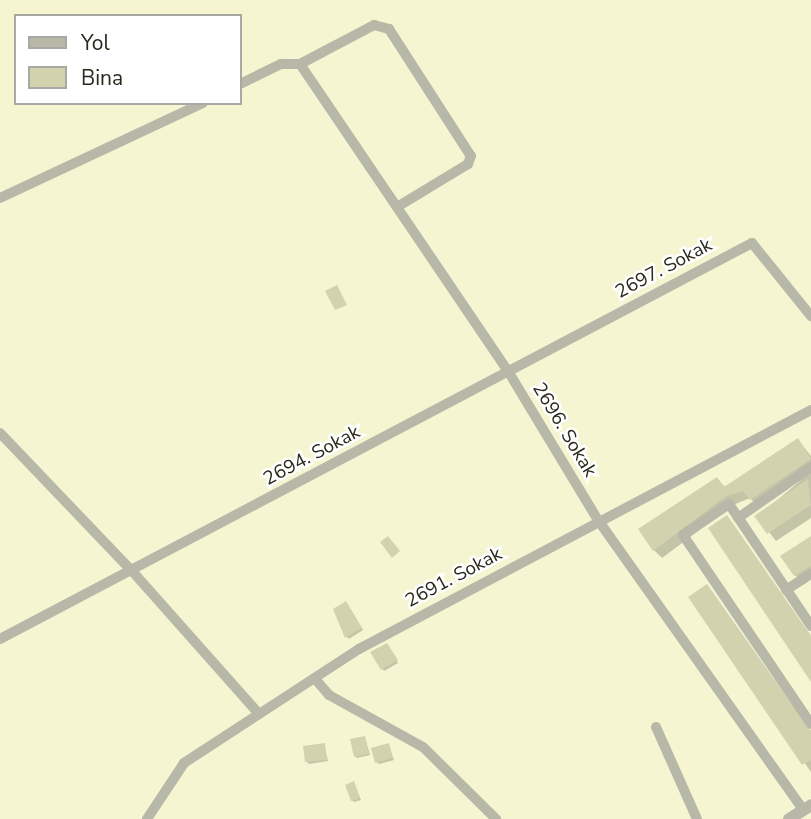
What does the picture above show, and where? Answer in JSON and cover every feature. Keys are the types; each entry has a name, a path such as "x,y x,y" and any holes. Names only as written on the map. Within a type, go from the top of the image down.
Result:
{"street":[{"path":"242,83 281,64 300,64 374,25 389,29 471,156 465,166 397,207"},
{"name":"2696. Sokak","path":"300,64 508,371 598,520 807,807"},
{"path":"0,198 199,105"},
{"name":"2697. Sokak","path":"508,371 752,243 811,316"},
{"name":"2694. Sokak","path":"0,639 133,572 508,371"},
{"name":"2691. Sokak","path":"147,819 184,763 316,680 359,649 598,520 811,410"},
{"path":"0,433 133,572 259,714"},
{"path":"738,518 811,467"},
{"path":"810,720 683,535 729,504 786,590 807,610 811,626"},
{"path":"786,590 811,573"},
{"path":"316,680 329,695 423,747 496,819"},
{"path":"656,727 697,819"},
{"path":"789,819 807,807"}],"building":[{"path":"337,285 347,305 335,310 325,291"},
{"path":"798,438 811,459 750,500 743,491 725,497 653,551 638,529 717,477 724,487"},
{"path":"808,479 811,505 767,534 754,516"},
{"path":"727,515 811,636 811,682 708,528"},
{"path":"388,536 400,551 392,558 380,542"},
{"path":"811,536 811,566 794,576 780,556"},
{"path":"707,584 811,732 811,760 802,765 688,597"},
{"path":"346,601 362,628 345,638 333,609"},
{"path":"387,643 398,660 381,670 370,652"},
{"path":"365,736 369,754 354,757 350,739"},
{"path":"325,743 327,760 305,762 303,746"},
{"path":"389,743 393,758 375,763 371,748"},
{"path":"354,781 360,798 351,801 345,785"}]}
